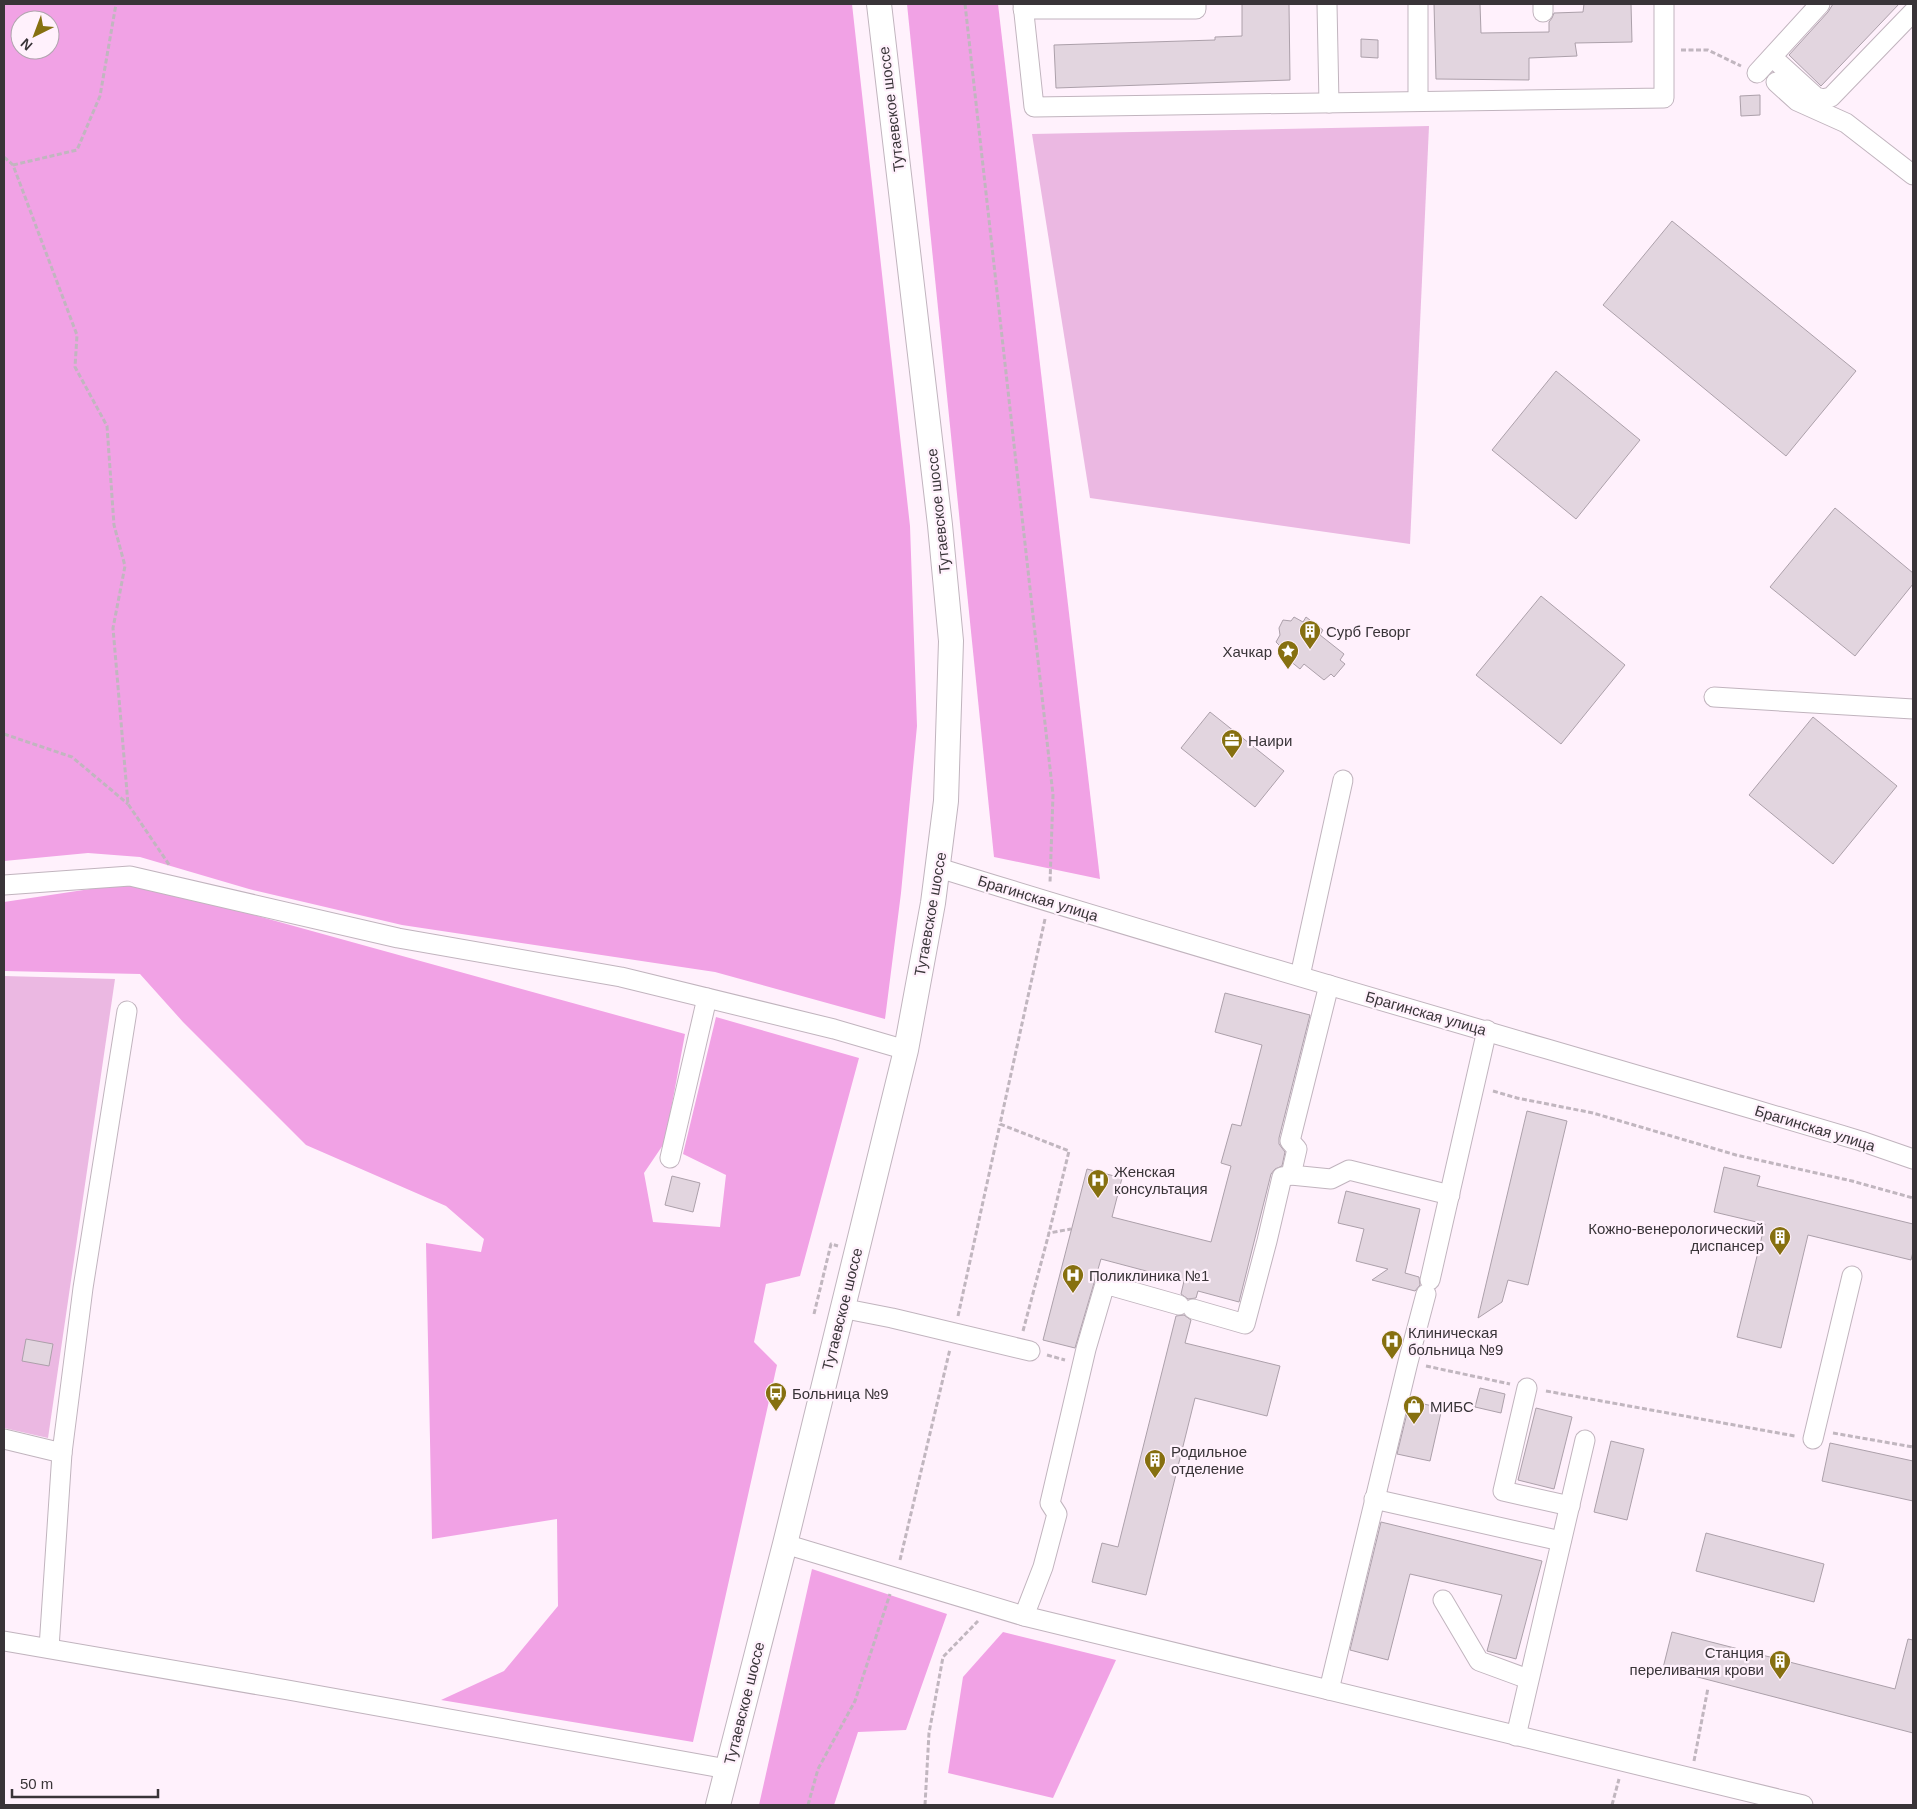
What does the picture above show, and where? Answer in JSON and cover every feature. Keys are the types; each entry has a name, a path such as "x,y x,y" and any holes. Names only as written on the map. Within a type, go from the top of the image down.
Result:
{"main road":[{"name":"Тутаевское шоссе","path":"718,1805 785,1544 841,1308 906,1050 939,868 946,801 951,641 940,525 878,4"}],"street":[{"path":"1196,4 1196,9 1112,6 1023,6 1034,107 1664,98 1666,50 1664,4"},
{"path":"1327,4 1329,103"},
{"path":"1418,4 1418,102"},
{"path":"1757,73 1820,4"},
{"path":"1772,57 1816,97 1823,99 1831,97 1913,12"},
{"path":"1776,82 1797,101 1846,123 1913,175"},
{"path":"1714,697 1913,709"},
{"path":"1300,976 1343,780"},
{"name":"Брагинская улица","path":"939,868 1862,1142 1913,1159"},
{"path":"4,884 130,876 398,938 621,976 834,1029 906,1050"},
{"path":"1290,1175 1296,1149 1290,1141 1329,985"},
{"path":"670,1158 707,998"},
{"path":"49,1648 62,1453 83,1288 127,1011"},
{"path":"1329,1690 1374,1499 1428,1287 1487,1030"},
{"path":"1024,1616 1043,1568 1057,1514 1050,1504 1082,1364 1105,1284 1245,1324 1282,1177 1290,1175 1331,1179 1349,1170 1450,1195"},
{"path":"1813,1439 1852,1276"},
{"path":"841,1308 892,1318 1024,1350"},
{"path":"1527,1388 1503,1491 1570,1506"},
{"path":"4,1439 62,1453"},
{"path":"1516,1736 1585,1440"},
{"path":"1374,1499 1561,1541"},
{"path":"785,1544 1024,1616 1803,1805"},
{"path":"1443,1600 1479,1661 1528,1679"},
{"path":"4,1641 727,1769"}],"path":[{"path":"14,165 77,150 100,96 116,4"},
{"path":"808,1805 818,1768 855,1700 896,1578 954,1333 1049,902 1053,795 965,4"},
{"path":"1666,50 1708,50 1757,73"},
{"path":"4,157 14,165 77,335 75,367 107,426 114,525 125,566 113,628 128,804"},
{"path":"4,734 72,757 128,804 186,889"},
{"path":"1474,1086 1517,1098 1593,1113 1736,1155 1852,1181 1913,1198"},
{"path":"1000,1124 1069,1151 1024,1350 1082,1364"},
{"path":"1049,1233 1071,1229"},
{"path":"1408,1362 1527,1388 1813,1439 1829,1433 1913,1447"},
{"path":"926,1805 929,1733 943,1657 981,1618 986,1605"},
{"path":"1691,1778 1708,1688"},
{"path":"1612,1805 1623,1762"}],"shaded area":[{"path":"4,4 852,4 910,526 917,726 901,893 885,1019 715,972 402,925 249,889 140,857 88,853 4,861"},
{"path":"907,4 998,4 1100,879 994,857"},
{"path":"1429,126 1410,544 1090,498 1032,134"},
{"path":"130,883 203,901 685,1034 665,1142 644,1173 653,1222 720,1227 726,1175 683,1154 716,1017 859,1058 800,1276 766,1284 754,1342 777,1365 693,1742 441,1700 504,1671 558,1606 557,1519 432,1539 426,1243 481,1252 484,1239 446,1206 306,1145 183,1022 140,974 4,971 4,902"},
{"path":"4,976 115,979 48,1438 4,1428"},
{"path":"812,1569 947,1614 906,1730 858,1732 834,1805 759,1805"},
{"path":"1003,1632 1116,1660 1053,1798 948,1773 963,1677"}],"building":[{"path":"1242,4 1289,4 1290,80 1056,88 1054,45 1215,40 1215,37 1242,36"},
{"path":"1434,4 1480,4 1481,33 1549,32 1549,22 1554,13 1583,12 1584,4 1631,4 1632,42 1575,43 1577,56 1529,58 1529,80 1436,79"},
{"path":"1833,4 1899,4 1821,86 1789,55"},
{"path":"1361,39 1378,40 1378,58 1361,57"},
{"path":"1760,95 1760,115 1741,116 1740,96"},
{"path":"1672,221 1856,371 1786,456 1603,305"},
{"path":"1556,371 1640,440 1576,519 1492,450"},
{"path":"1835,508 1913,573 1913,584 1855,656 1770,587"},
{"path":"1541,596 1625,665 1561,744 1476,675"},
{"name":"Сурб Геворг","path":"1294,617 1303,622 1306,617 1323,630 1320,635 1344,654 1340,660 1345,664 1334,677 1331,674 1324,680 1304,664 1300,669 1279,652 1281,647 1276,642 1280,635 1279,628 1283,620 1291,621"},
{"name":"Наири","path":"1210,712 1284,771 1255,807 1181,748"},
{"path":"1813,717 1897,786 1833,864 1749,795"},
{"path":"1225,993 1310,1015 1279,1138 1279,1144 1285,1152 1282,1166 1275,1169 1271,1174 1239,1302 1198,1291 1196,1298 1188,1299 1181,1294 1184,1281 1101,1259 1075,1348 1043,1340 1087,1169 1122,1178 1112,1217 1211,1242 1231,1166 1221,1163 1232,1124 1241,1126 1262,1045 1215,1032"},
{"path":"1527,1111 1567,1121 1528,1285 1508,1280 1502,1302 1478,1318"},
{"name":"Кожно-венерологический диспансер","path":"1724,1167 1760,1176 1757,1186 1913,1224 1913,1252 1911,1260 1808,1235 1781,1348 1737,1337 1765,1224 1714,1212"},
{"path":"672,1176 700,1183 693,1212 665,1205"},
{"path":"1346,1191 1420,1209 1405,1273 1419,1277 1420,1285 1415,1291 1372,1280 1388,1269 1356,1261 1364,1229 1338,1223"},
{"name":"Родильное отделение","path":"1184,1315 1191,1320 1185,1343 1280,1366 1267,1416 1195,1398 1146,1595 1092,1582 1102,1543 1118,1547 1176,1316"},
{"path":"26,1339 53,1344 49,1366 22,1361"},
{"path":"1480,1388 1505,1394 1501,1413 1475,1407"},
{"path":"1410,1401 1442,1408 1430,1461 1397,1454"},
{"path":"1536,1408 1572,1417 1554,1489 1518,1480"},
{"path":"1611,1441 1644,1449 1627,1520 1594,1512"},
{"path":"1830,1443 1913,1461 1913,1501 1822,1481"},
{"path":"1381,1522 1542,1561 1516,1659 1487,1651 1502,1595 1410,1574 1388,1660 1350,1650"},
{"path":"1706,1533 1824,1564 1814,1602 1696,1571"},
{"name":"Станция переливания крови","path":"1672,1632 1895,1689 1908,1639 1913,1640 1913,1733 1663,1668"}],"place":[{"name":"Сурб Геворг","path":"1310,650"},
{"name":"Хачкар","path":"1288,670"},
{"name":"Наири","path":"1232,759"},
{"name":"Женская консультация","path":"1098,1199"},
{"name":"Кожно-венерологический диспансер","path":"1780,1256"},
{"name":"Поликлиника №1","path":"1073,1294"},
{"name":"Клиническая больница №9","path":"1392,1360"},
{"name":"Больница №9","path":"776,1412"},
{"name":"МИБС","path":"1414,1425"},
{"name":"Родильное отделение","path":"1155,1479"},
{"name":"Станция переливания крови","path":"1780,1680"}]}
